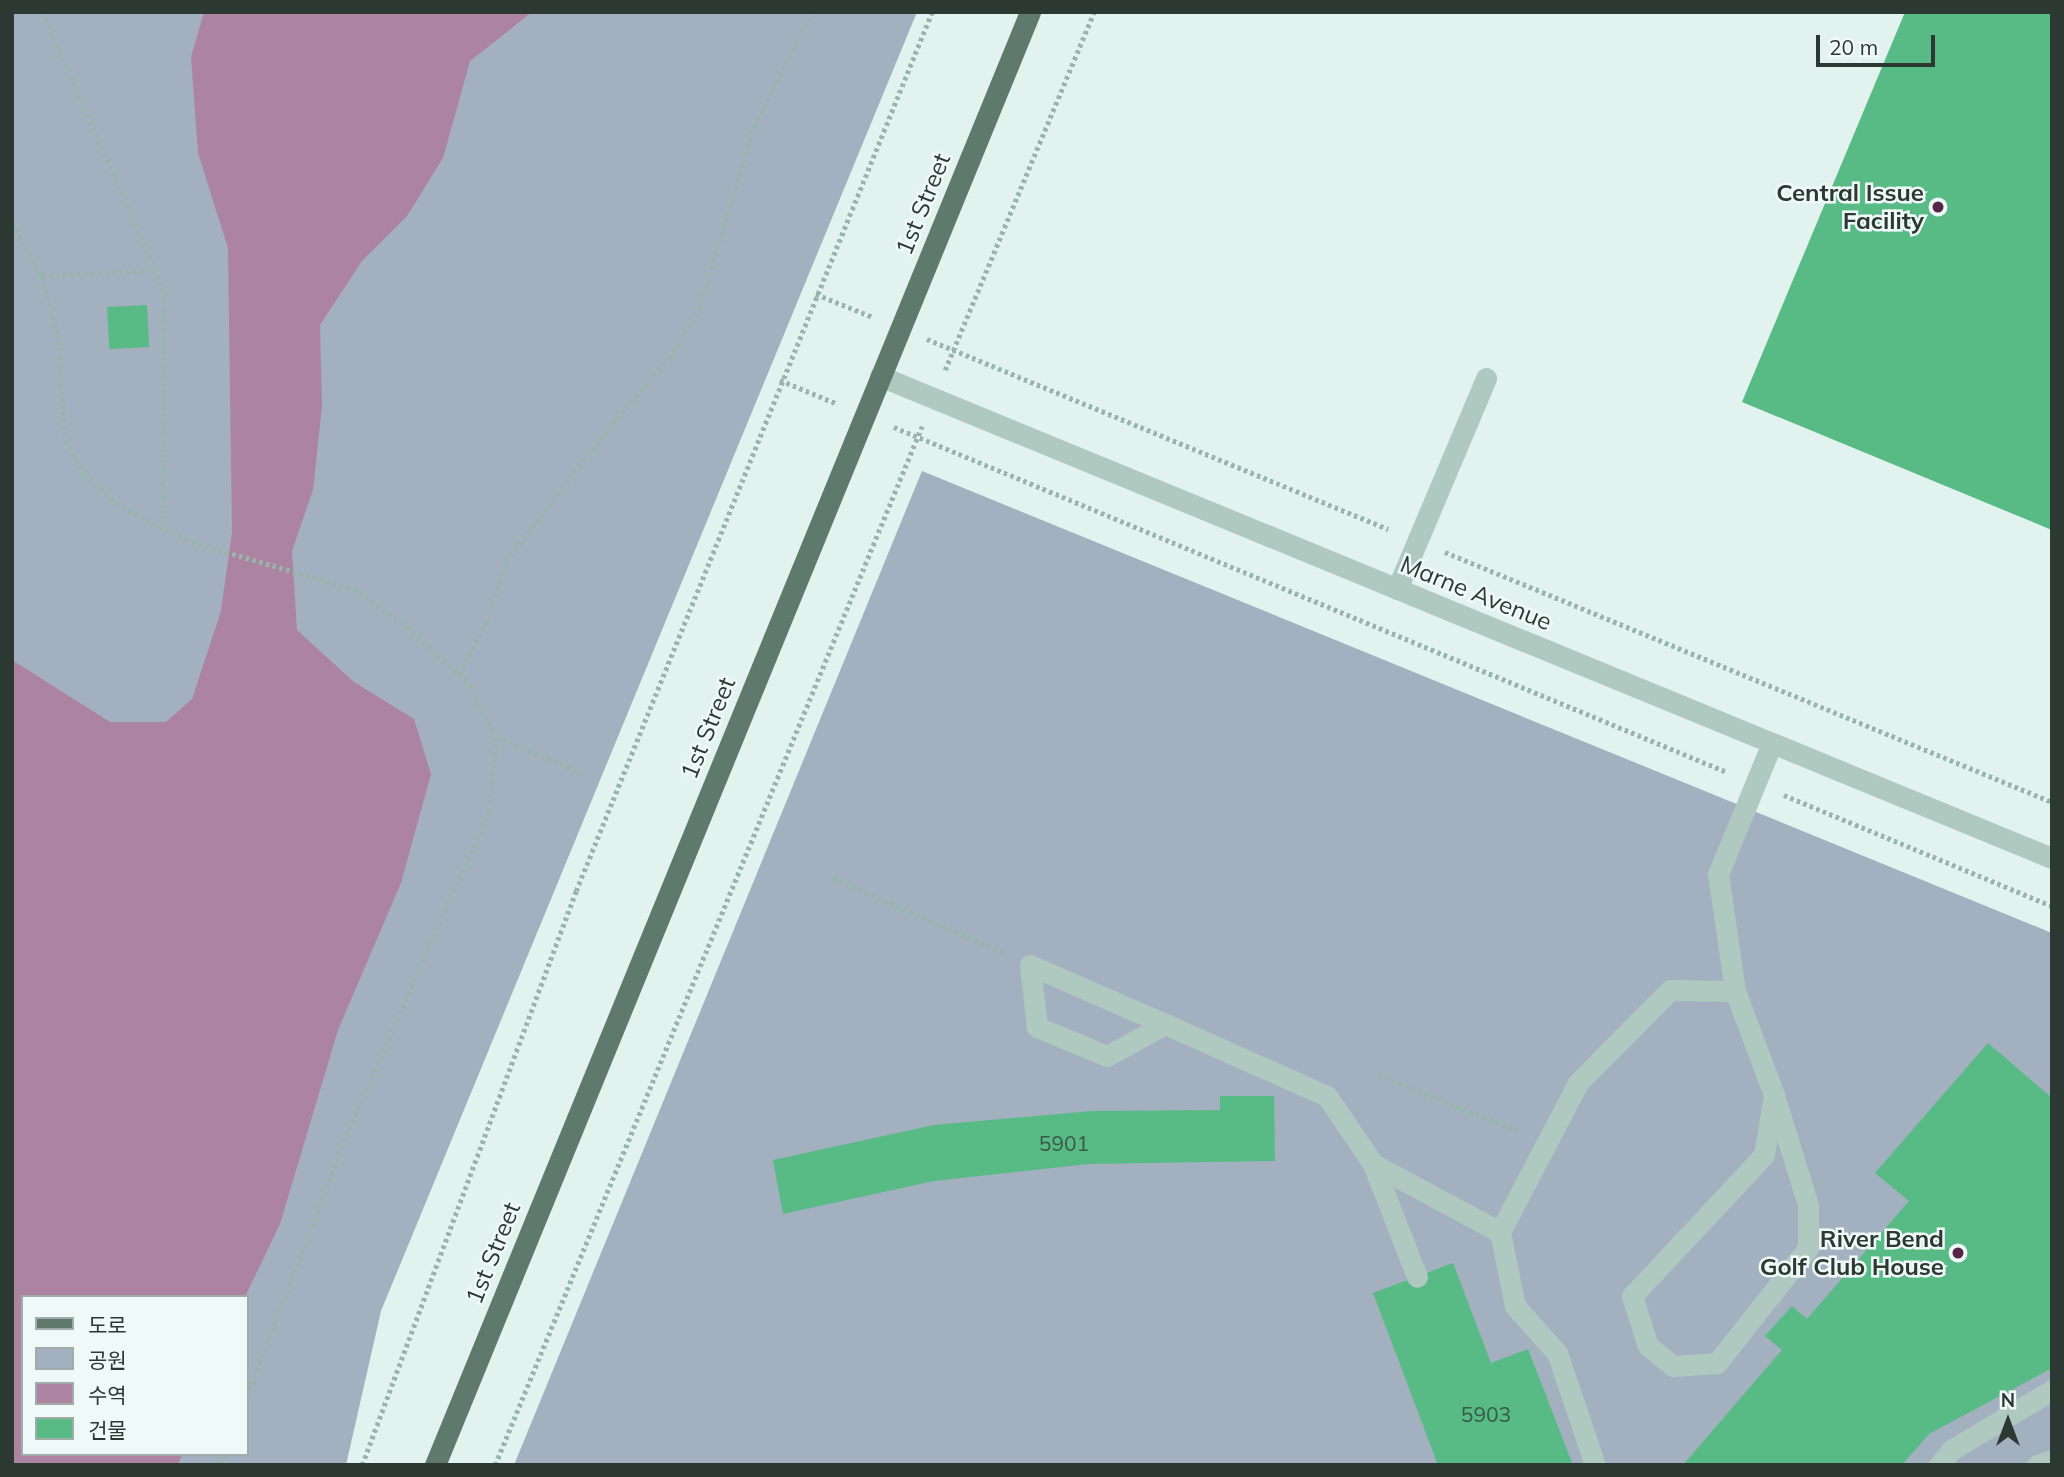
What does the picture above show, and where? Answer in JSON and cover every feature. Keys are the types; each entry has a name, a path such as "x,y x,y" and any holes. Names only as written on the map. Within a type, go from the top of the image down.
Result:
{"main road":[{"name":"1st Street","path":"435,1465 1030,12"}],"street":[{"name":"Marne Avenue","path":"880,376 2052,858"},
{"path":"1398,589 1486,379"},
{"path":"1772,743 1718,874 1735,991 1774,1095 1808,1205 1808,1248 1717,1363 1673,1366 1648,1346 1632,1296 1763,1155 1774,1095"},
{"path":"1030,965 1037,1027 1107,1056 1165,1024"},
{"path":"1030,965 1327,1096 1373,1164 1417,1277"},
{"path":"1595,1465 1556,1353 1515,1306 1500,1232 1578,1083 1670,990 1735,991"},
{"path":"1373,1164 1500,1232"},
{"path":"1939,1465 1951,1450 2052,1390"},
{"path":"2037,1465 2052,1460"}],"path":[{"path":"43,12 165,293 163,527"},
{"path":"459,674 486,622 506,561 617,418 670,358 699,309 754,126 812,12"},
{"path":"362,1465 576,891 780,380 932,12"},
{"path":"495,1465 1094,12"},
{"path":"12,223 42,276 58,335 66,441 85,474 122,507 192,542 354,589 407,626 470,685 496,736 489,811 349,1129 248,1393"},
{"path":"42,276 154,270"},
{"path":"780,380 2052,906"},
{"path":"496,736 584,774"},
{"path":"833,878 1030,965"},
{"path":"1379,1075 1546,1143"}],"green space":[{"path":"12,12 917,12 381,1311 346,1465 12,1465"},
{"path":"922,471 2052,933 2052,1465 514,1465"}],"water":[{"path":"204,12 532,12 470,61 443,158 407,216 362,261 320,325 322,406 313,490 292,551 297,630 354,682 414,719 431,774 401,883 338,1030 280,1224 246,1295 21,1295 21,1456 181,1456 178,1465 12,1465 12,660 110,722 166,722 192,699 221,611 232,532 228,248 198,153 191,57"}],"building":[{"name":"Central Issue Facility","path":"1905,12 2052,12 2052,530 1742,402"},
{"path":"147,305 149,347 109,349 107,307"},
{"name":"River Bend Golf Club House","path":"1988,1043 2052,1098 2052,1368 1929,1434 1902,1465 1683,1465 1782,1350 1765,1336 1792,1306 1807,1319 1909,1201 1875,1173"},
{"path":"1220,1096 1274,1096 1275,1161 1089,1164 934,1181 783,1214 773,1160 934,1125 1092,1111 1220,1110"},
{"path":"1453,1263 1491,1363 1528,1349 1573,1465 1438,1465 1373,1293"}],"place":[{"name":"Central Issue Facility","path":"1938,207"},
{"name":"River Bend Golf Club House","path":"1958,1253"}]}
